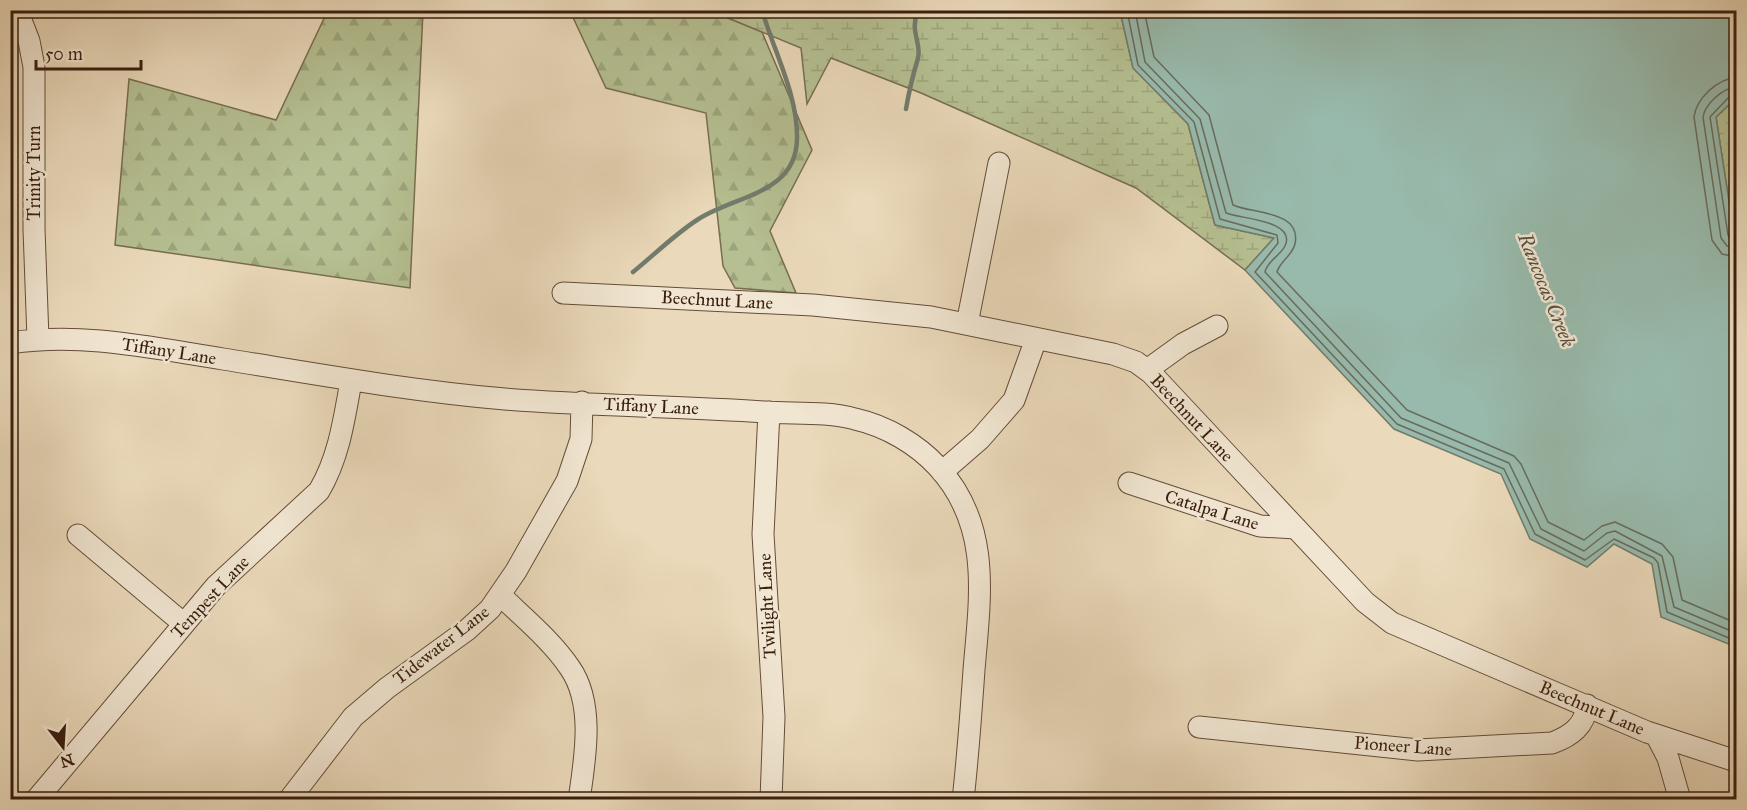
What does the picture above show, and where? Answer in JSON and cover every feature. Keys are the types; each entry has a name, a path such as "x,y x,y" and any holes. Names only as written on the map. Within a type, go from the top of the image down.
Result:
{"street":[{"name":"Trinity Turn","path":"17,10 29,41 34,67 34,229 38,339"},
{"path":"967,324 999,163"},
{"name":"Beechnut Lane","path":"563,292 831,306 896,312 1113,354 1147,370 1365,602 1392,622 1656,735 1737,760"},
{"path":"1147,370 1183,344 1217,326"},
{"name":"Tiffany Lane","path":"10,343 38,339 85,339 156,346 351,381 507,399 854,418 878,426 922,451 942,472 966,506 974,527 981,574 963,800"},
{"path":"942,472 992,426 1014,400 1036,339"},
{"name":"Tempest Lane","path":"36,800 216,586 319,491 329,475 340,442 351,381"},
{"name":"Tidewater Lane","path":"289,800 353,717 387,688 473,625 500,595 567,482 581,439 582,402"},
{"name":"Twilight Lane","path":"769,412 763,516 774,728 771,800"},
{"name":"Catalpa Lane","path":"1129,483 1260,526 1296,528"},
{"path":"78,535 184,624"},
{"path":"500,595 566,663 579,685 585,718 585,752 579,800"},
{"name":"Pioneer Lane","path":"1199,727 1418,750 1448,751 1552,743 1564,738 1581,724 1586,717 1587,705"},
{"path":"1656,735 1668,758 1680,800"}],"green space":[{"path":"328,10 423,11 410,288 115,245 129,79 276,120"},
{"path":"570,11 711,11 762,32 812,150 770,231 796,293 735,288 723,266 706,113 606,88"},
{"path":"711,11 1120,11 1133,68 1188,124 1215,225 1274,238 1245,270 1136,188 921,93 831,58 807,104 801,48"},
{"path":"1736,98 1736,247 1716,117"}],"water":[{"name":"Rancocas Creek","path":"1120,11 1730,11 1736,17 1736,98 1716,117 1736,247 1736,647 1661,617 1652,564 1614,544 1587,567 1530,539 1501,474 1394,429 1245,270 1274,238 1215,225 1188,124 1133,68"}],"waterway":[{"path":"633,272 697,220 775,183 786,172 794,158 797,139 794,106 762,10"},
{"path":"906,109 919,53 915,31 918,10"}]}
